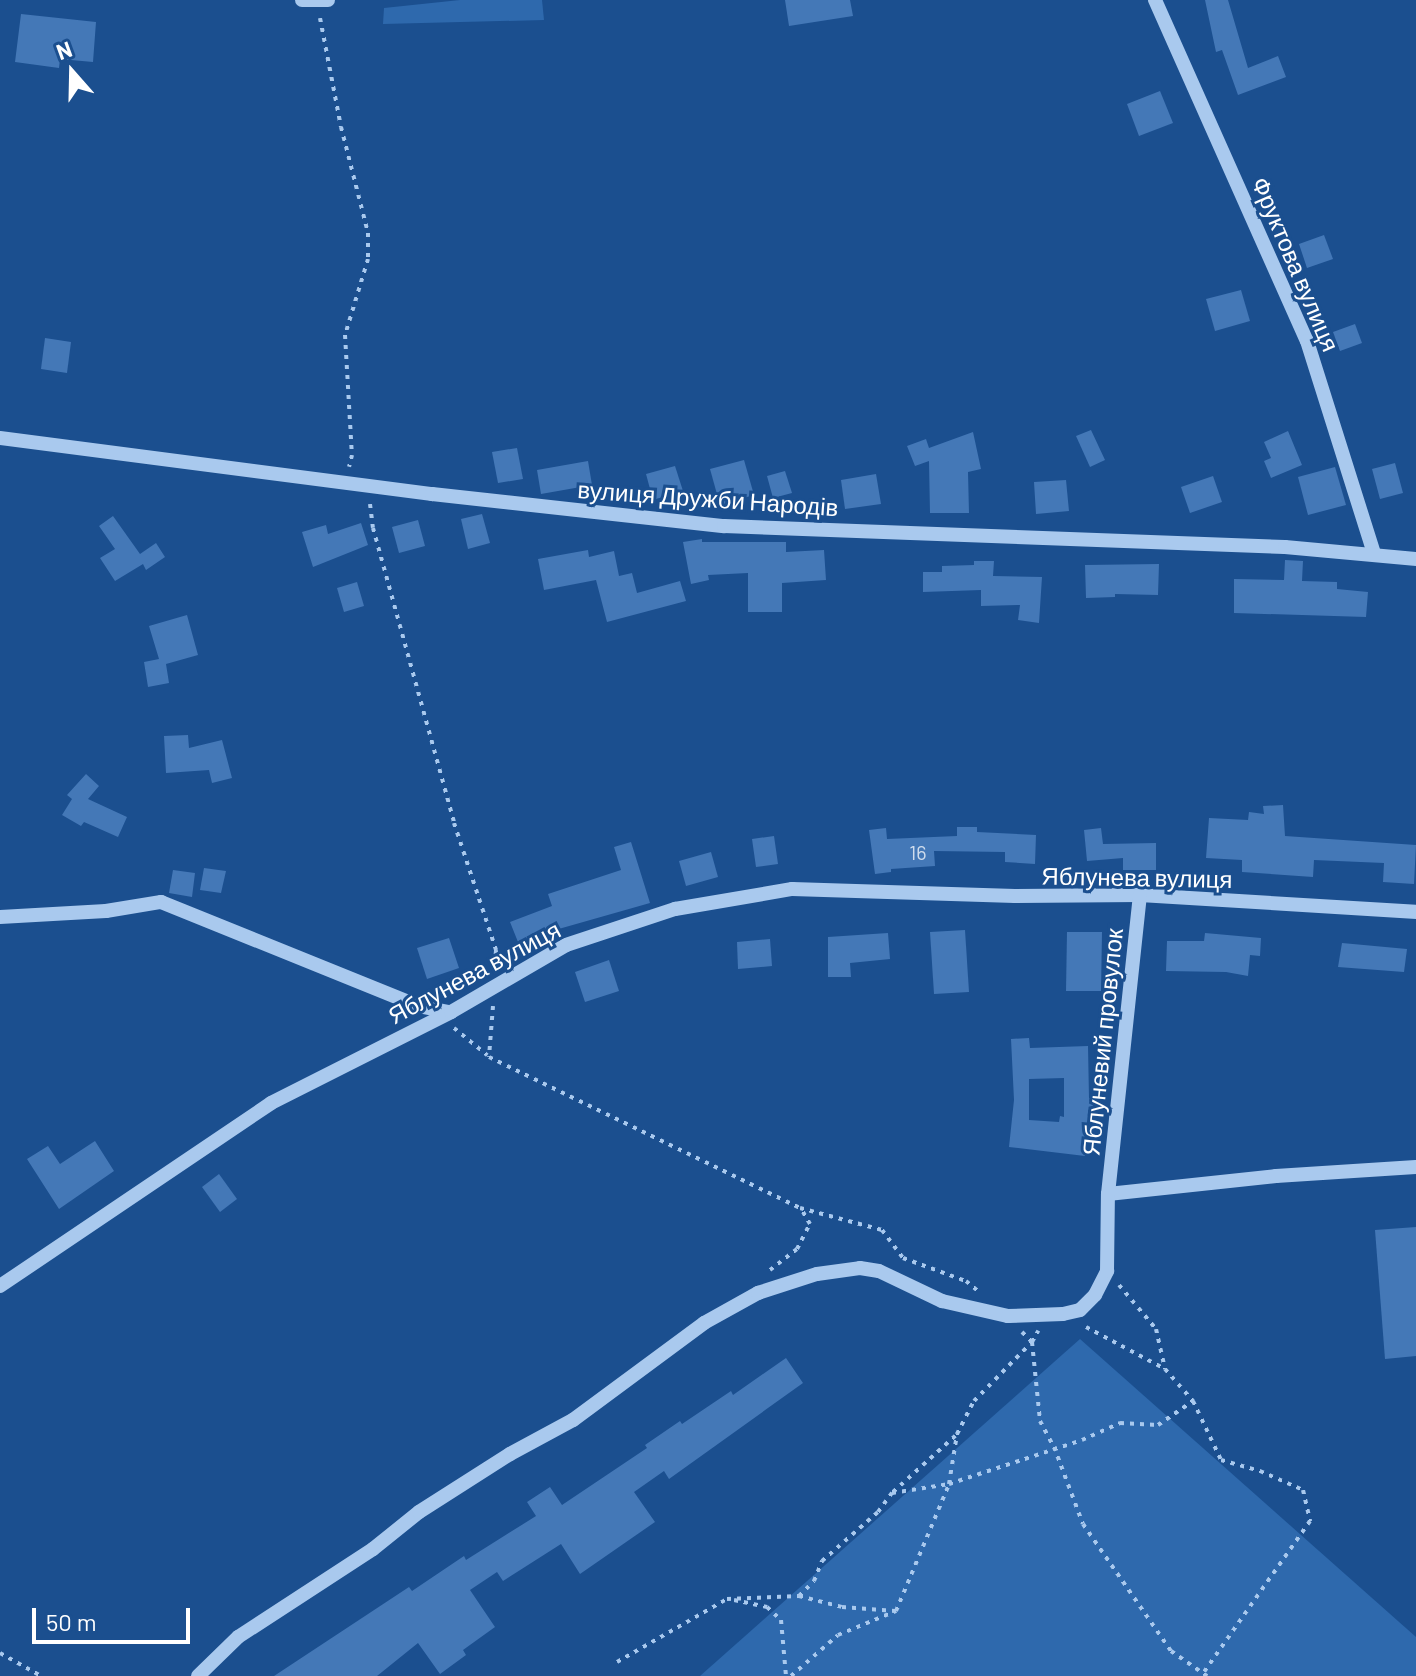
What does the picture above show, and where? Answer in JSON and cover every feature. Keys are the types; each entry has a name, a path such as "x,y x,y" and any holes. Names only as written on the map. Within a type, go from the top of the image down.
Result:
{"street":[{"path":"302,0 328,0"},
{"name":"Фруктова вулиця","path":"1155,0 1307,341 1374,554"},
{"name":"вулиця Дружби Народів","path":"0,438 368,486 724,526 1285,547 1416,559"},
{"name":"Яблунева вулиця","path":"0,1286 271,1103 445,1014 566,945 675,909 792,889 1015,896 1140,895 1416,912"},
{"name":"Яблуневий провулок","path":"1107,1271 1108,1194 1140,895"},
{"path":"0,917 106,911 161,902 418,1006 445,1014"},
{"path":"1108,1194 1276,1176 1416,1167"},
{"path":"198,1676 238,1637 373,1549 419,1512 510,1454 573,1420 704,1323 758,1293 817,1274 860,1268 879,1271 942,1301 1008,1316 1063,1314 1080,1310 1095,1295 1107,1271"}],"path":[{"path":"316,1 341,127 368,233 368,259 345,335 352,455 346,481"},
{"path":"368,486 373,528 450,809 496,950 489,1057"},
{"path":"445,1014 489,1057 800,1208 882,1230 903,1258 966,1281 1008,1316 1032,1342 1040,1421 1054,1447 1083,1524 1171,1651 1205,1674 1310,1521 1303,1490 1260,1471 1221,1460 1193,1401 1165,1369 1063,1314 1042,1323 1032,1342 974,1401 957,1434 949,1484 896,1611 838,1635 788,1676"},
{"path":"758,1293 771,1267 797,1249 810,1224 800,1208"},
{"path":"1107,1271 1156,1329 1165,1369"},
{"path":"892,1493 949,1484 1120,1423 1158,1425 1193,1401"},
{"path":"799,1596 814,1581 822,1561 878,1512 892,1493 957,1434"},
{"path":"617,1662 727,1599 799,1596 842,1607 896,1611"},
{"path":"727,1599 767,1607 781,1620 788,1676"},
{"path":"0,1653 41,1676"}],"shaded area":[{"path":"460,0 542,0 544,20 383,24 384,8"},
{"path":"1080,1339 1416,1637 1416,1676 700,1676"}],"building":[{"path":"785,0 850,0 853,16 789,26"},
{"path":"1205,0 1228,0 1248,68 1278,56 1286,77 1238,95 1222,50 1216,52"},
{"path":"21,14 96,22 93,62 60,59 59,68 15,62"},
{"path":"1160,91 1173,123 1139,136 1127,104"},
{"path":"1324,235 1333,259 1307,268 1299,244"},
{"path":"1241,290 1250,321 1215,331 1206,299"},
{"path":"1355,324 1362,343 1340,351 1333,332"},
{"path":"45,338 71,342 67,373 41,369"},
{"path":"1091,430 1105,460 1090,467 1076,436"},
{"path":"1288,431 1302,465 1271,478 1264,461 1271,458 1264,442"},
{"path":"973,432 981,469 968,472 969,513 930,513 929,461 915,466 907,446 926,439 929,448"},
{"path":"517,448 523,479 498,483 492,452"},
{"path":"744,460 754,495 720,505 710,469"},
{"path":"588,461 592,485 541,494 537,470"},
{"path":"1395,463 1403,493 1380,499 1372,469"},
{"path":"675,466 683,491 653,500 646,474"},
{"path":"1335,467 1346,505 1308,515 1298,477"},
{"path":"785,471 792,493 773,498 767,476"},
{"path":"876,474 881,504 845,509 841,480"},
{"path":"1213,476 1222,502 1190,513 1181,487"},
{"path":"1066,480 1069,511 1036,514 1034,482"},
{"path":"482,514 490,543 468,549 461,519"},
{"path":"113,516 140,554 156,543 165,557 146,570 143,564 115,581 100,558 115,549 99,526"},
{"path":"418,520 425,546 399,553 392,527"},
{"path":"361,523 368,545 313,567 302,532 326,525 328,534"},
{"path":"702,539 702,542 786,542 786,552 824,550 826,580 782,583 782,612 748,612 748,573 708,575 709,580 691,584 683,542"},
{"path":"588,550 589,557 614,551 619,576 632,573 637,593 680,581 686,601 607,622 596,580 544,590 538,559"},
{"path":"1285,560 1303,561 1302,581 1337,582 1337,589 1368,592 1366,617 1234,613 1234,579 1284,580"},
{"path":"974,561 994,561 993,576 1042,577 1039,623 1018,620 1020,605 981,606 981,590 923,592 923,572 942,572 942,566 974,565"},
{"path":"1159,564 1158,595 1115,594 1115,597 1086,598 1085,565"},
{"path":"357,582 364,606 344,612 337,588"},
{"path":"187,615 198,655 166,664 169,683 148,687 144,662 159,659 149,626"},
{"path":"188,735 189,748 222,740 232,778 212,783 209,770 166,773 164,736"},
{"path":"86,774 99,786 88,799 127,817 118,837 84,822 81,826 62,815 72,799 67,795"},
{"path":"1283,805 1285,836 1416,845 1414,884 1383,882 1384,863 1314,860 1313,877 1242,872 1242,860 1206,858 1209,818 1248,820 1249,812 1264,814 1263,806"},
{"path":"957,827 977,827 977,832 1036,835 1035,864 1005,862 1005,852 934,851 935,866 891,869 891,872 875,874 869,830 886,828 887,839 957,836"},
{"path":"1101,828 1103,844 1156,843 1156,870 1123,870 1123,858 1087,861 1084,830"},
{"path":"774,836 778,864 756,867 752,839"},
{"path":"631,842 650,903 534,936 536,941 520,947 510,922 552,906 548,894 621,870 614,847"},
{"path":"711,852 718,877 686,886 679,861"},
{"path":"204,868 226,871 221,893 200,890"},
{"path":"173,870 195,873 192,897 169,893"},
{"path":"965,930 969,992 934,994 930,932"},
{"path":"1067,932 1102,932 1101,991 1066,991"},
{"path":"888,933 890,959 850,963 851,977 828,977 828,937"},
{"path":"1205,933 1261,938 1260,956 1250,955 1248,976 1226,972 1166,971 1167,941 1204,941"},
{"path":"449,938 459,968 427,979 417,948"},
{"path":"770,939 772,966 738,969 737,942"},
{"path":"1342,943 1407,949 1404,972 1338,967"},
{"path":"609,960 619,991 585,1002 575,972"},
{"path":"1029,1038 1030,1048 1088,1046 1089,1098 1094,1098 1085,1156 1009,1147 1014,1100 1011,1039","holes":["1064,1078 1064,1117 1060,1116 1059,1122 1029,1120 1029,1079"]},
{"path":"95,1141 114,1171 59,1209 27,1159 48,1146 60,1164"},
{"path":"219,1174 237,1199 220,1212 202,1187"},
{"path":"1416,1227 1416,1356 1385,1359 1375,1230"},
{"path":"786,1358 803,1383 669,1479 664,1471 634,1492 655,1522 580,1574 561,1544 503,1581 497,1572 470,1590 495,1627 463,1650 466,1655 440,1674 418,1643 377,1676 274,1676 409,1587 412,1591 464,1556 466,1560 536,1516 527,1502 550,1487 562,1505 647,1448 645,1445 680,1421 682,1424 731,1391 733,1395"}]}
